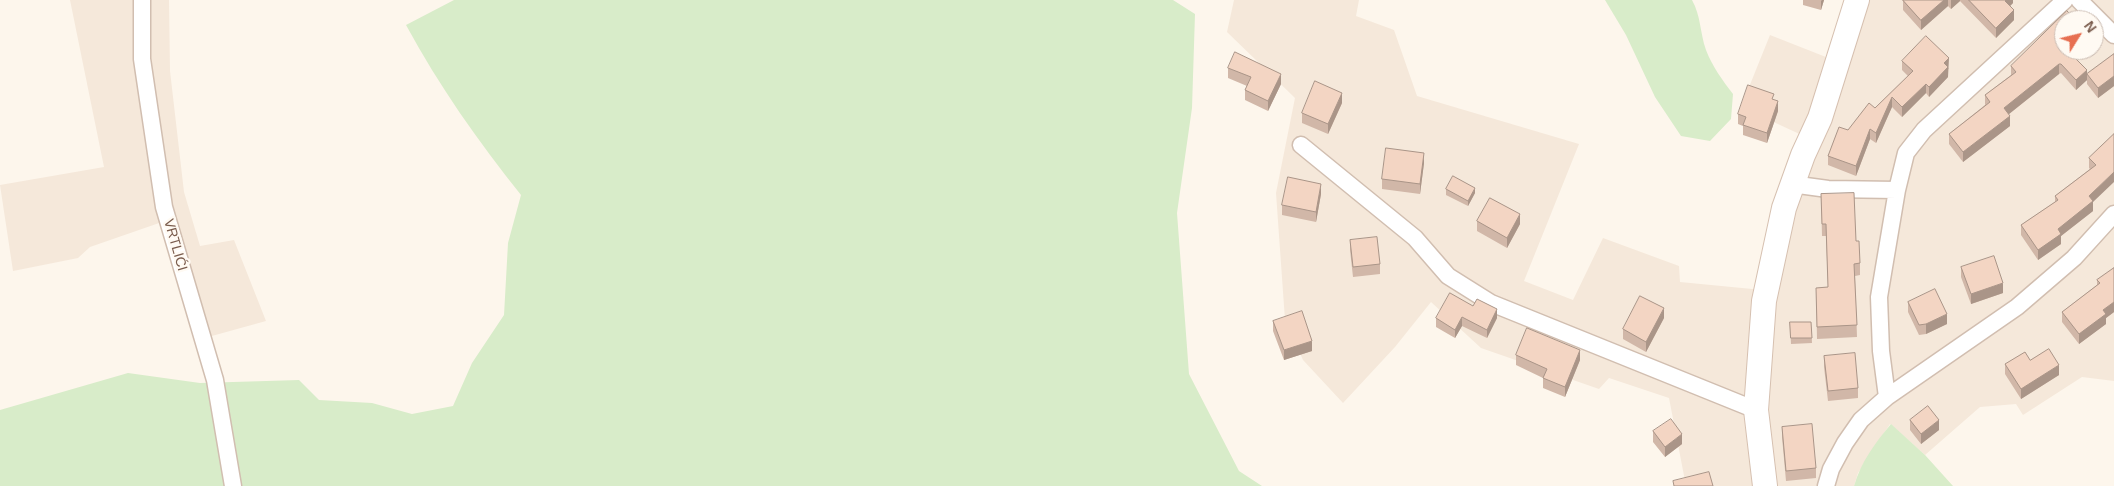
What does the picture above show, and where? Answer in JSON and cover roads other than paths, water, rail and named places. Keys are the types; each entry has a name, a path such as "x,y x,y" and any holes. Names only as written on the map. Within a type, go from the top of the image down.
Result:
{"street":[{"name":"VRTLIĆI","path":"142,0 142,58 164,208 215,380 233,486"},
{"path":"1765,486 1756,410 1764,301 1791,184 1820,118 1857,0"},
{"path":"1887,397 1881,351 1879,298 1897,190 1906,153 1914,141 2065,0"},
{"path":"2079,0 2114,35"},
{"path":"1301,145 1415,238 1448,276 1491,303 1756,410"},
{"path":"1791,184 1828,189 1897,190"},
{"path":"1826,486 1845,443 1861,420 1887,397 2017,307 2074,258 2114,214"}]}
